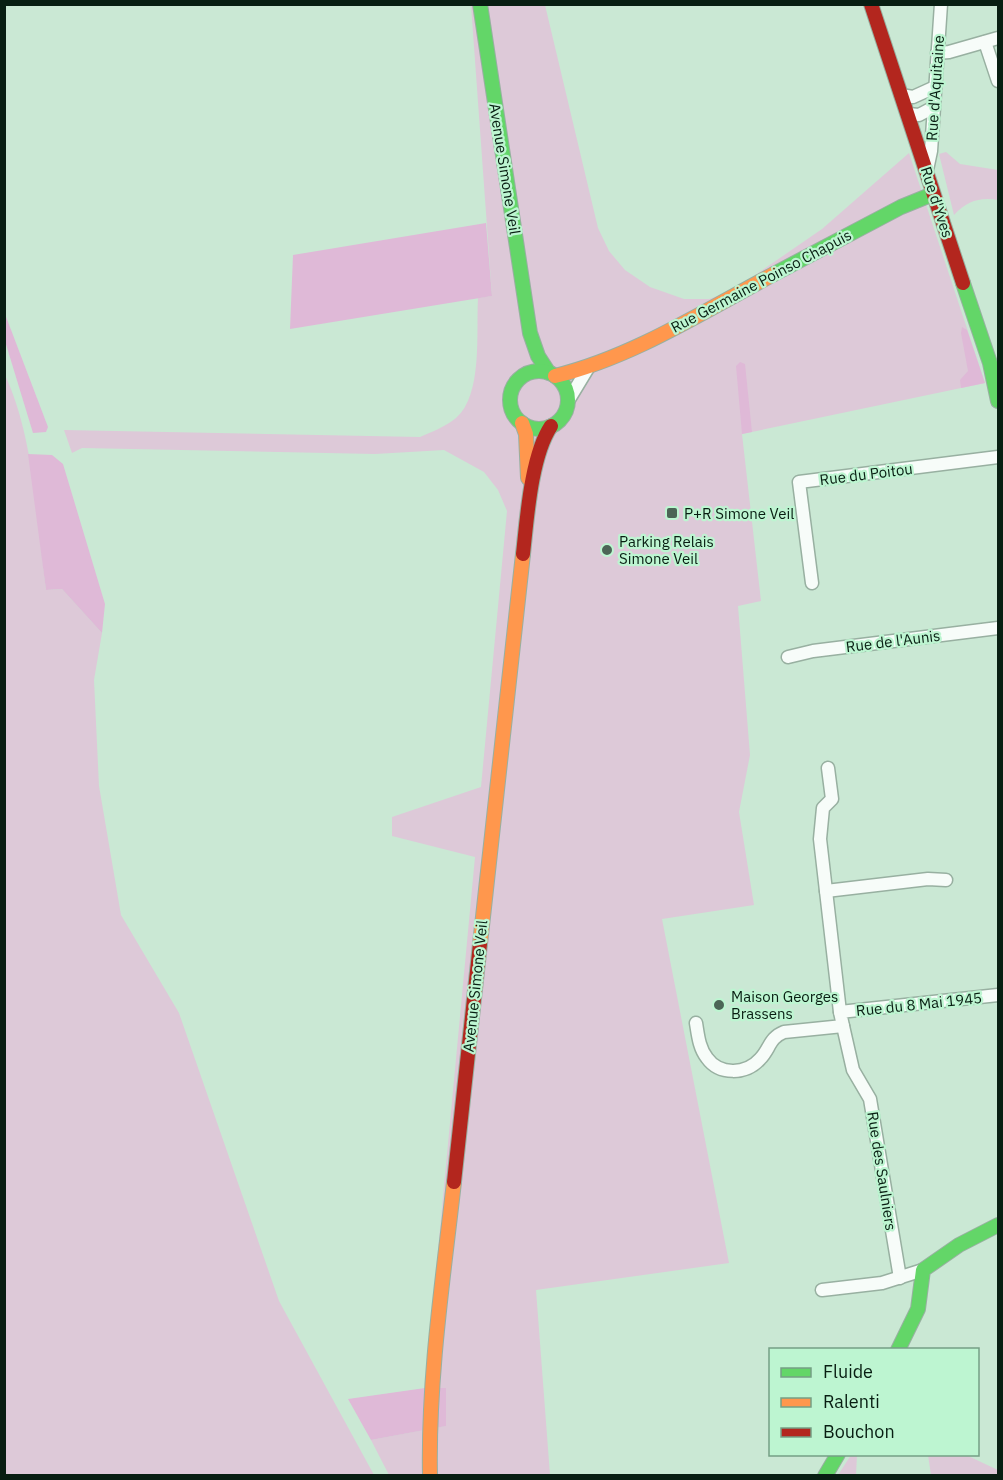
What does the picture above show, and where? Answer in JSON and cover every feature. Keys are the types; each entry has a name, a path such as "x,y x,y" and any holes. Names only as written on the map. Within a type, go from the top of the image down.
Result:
{"main road":[{"name":"Avenue Simone Veil","path":"480,4 530,333"},
{"name":"Rue d'Yves","path":"871,4 933,194 994,362 999,401"},
{"name":"Rue Germaine Poinso Chapuis","path":"552,375 588,368 673,328 901,207 933,194"},
{"path":"529,497 545,435 551,426 562,417 567,401 564,387 538,356 530,333"},
{"path":"522,377 530,333"},
{"path":"529,497 526,434 522,423 513,413 510,400 513,387 522,377 537,372 552,375"},
{"path":"522,423 535,429 551,426"},
{"name":"Avenue Simone Veil","path":"430,1476 429,1432 433,1371 529,497"},
{"path":"899,1348 918,1309 924,1270 959,1245 999,1226"},
{"path":"825,1476 837,1456"}],"street":[{"name":"Rue d'Aquitaine","path":"927,171 941,4"},
{"path":"937,53 949,52 999,38"},
{"path":"985,42 999,81"},
{"path":"901,95 913,97 934,87"},
{"path":"908,114 919,115 934,107"},
{"path":"567,401 588,368"},
{"name":"Rue du Poitou","path":"812,583 799,482 999,456"},
{"name":"Rue de l'Aunis","path":"788,657 813,651 999,628"},
{"name":"Rue du 8 Mai 1945","path":"828,768 832,799 823,808 820,839 840,1012 853,1070"},
{"path":"826,891 928,879 946,880"},
{"name":"Rue du 8 Mai 1945","path":"840,1012 999,995"},
{"name":"Rue du 8 Mai 1945","path":"696,1023 700,1045 707,1059 719,1068 728,1071 742,1071 752,1066 762,1058 775,1035 843,1026"},
{"name":"Rue des Saulniers","path":"853,1070 870,1100 900,1278"},
{"path":"822,1290 882,1283 924,1270"}],"shaded area":[{"path":"471,5 545,5 598,228 609,251 625,270 650,287 684,299 709,299 732,291 822,229 909,153 985,383 742,434 761,601 738,606 750,755 739,812 754,905 662,919 729,1263 536,1290 550,1475 389,1475 371,1440 445,1426 425,1388 475,857 392,836 392,817 481,787 507,511 498,490 484,472 444,450 375,454 82,448 72,453 64,430 420,437 456,418 465,408 474,379 478,298 492,296"},
{"path":"946,152 960,164 998,170 998,200 974,201 954,215 939,154"},
{"path":"486,223 492,296 290,329 293,255"},
{"path":"5,314 48,427 46,432 33,433 5,341"},
{"path":"962,327 967,330 985,383 961,388 960,380 968,371 961,333"},
{"path":"740,362 745,364 752,432 742,434 736,366"},
{"path":"4,373 22,423 28,451 46,590 62,589 102,633 94,680 99,786 121,915 179,1013 279,1301 374,1475 5,1475"},
{"path":"28,454 52,455 63,464 105,604 102,633 62,589 46,590"},
{"path":"425,1388 446,1388 446,1426 371,1440 348,1399"},
{"path":"850,1456 857,1456 856,1475 838,1475"},
{"path":"928,1456 968,1456 998,1470 998,1475 931,1475"}],"traffic: fast":[{"path":"480,4 530,333 538,356 549,373"},
{"path":"774,274 901,207 933,194"},
{"path":"963,283 990,363 998,401"},
{"path":"539,371 555,376 563,384 568,400 563,416 555,424 539,429 523,424 515,416 510,400 515,384 523,376 539,371"},
{"path":"899,1348 918,1309 923,1270 959,1245 998,1225"},
{"path":"825,1476 837,1456"}],"traffic: slow":[{"path":"555,376 584,368 668,332 774,274"},
{"path":"522,423 526,434 528,478"},
{"path":"480,944 523,554"},
{"path":"430,1476 434,1365 454,1182"}],"traffic: jam":[{"path":"871,4 963,283"},
{"path":"523,554 534,470 544,439 551,426"},
{"path":"454,1182 480,944"}],"place":[{"name":"P+R Simone Veil","path":"672,513"},
{"name":"Parking Relais Simone Veil","path":"607,550"},
{"name":"Maison Georges Brassens","path":"719,1005"}]}
